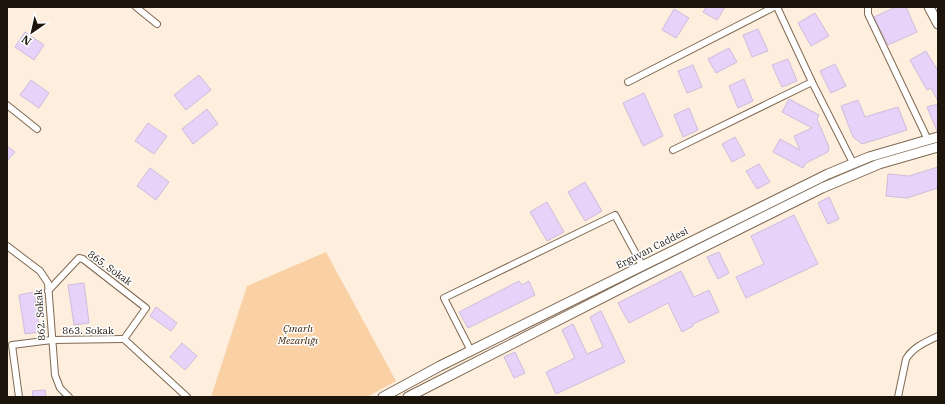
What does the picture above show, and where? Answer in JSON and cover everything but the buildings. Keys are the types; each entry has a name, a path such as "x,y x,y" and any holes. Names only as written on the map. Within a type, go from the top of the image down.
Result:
{"street":[{"path":"136,7 157,24"},
{"path":"628,82 775,7 853,164"},
{"path":"868,7 868,14 928,140"},
{"path":"929,7 938,24"},
{"path":"673,150 812,82"},
{"path":"7,105 37,129"},
{"name":"Erguvan Caddesi","path":"383,397 471,351 793,190 853,164 938,137"},
{"path":"408,397 641,278 822,188 879,164 938,147"},
{"path":"471,351 444,298 615,215 642,265"},
{"name":"862. Sokak","path":"7,246 45,277 48,283 56,382 68,397"},
{"name":"865. Sokak","path":"48,292 79,258 88,262 146,308 124,339"},
{"path":"898,397 906,359 909,354 918,346 938,336"},
{"path":"124,339 187,397"},
{"name":"863. Sokak","path":"18,397 12,345 52,340 124,339"}],"green space":[{"name":"Çınarlı Mezarlığı","path":"326,252 396,381 367,397 211,397 247,286"}]}
